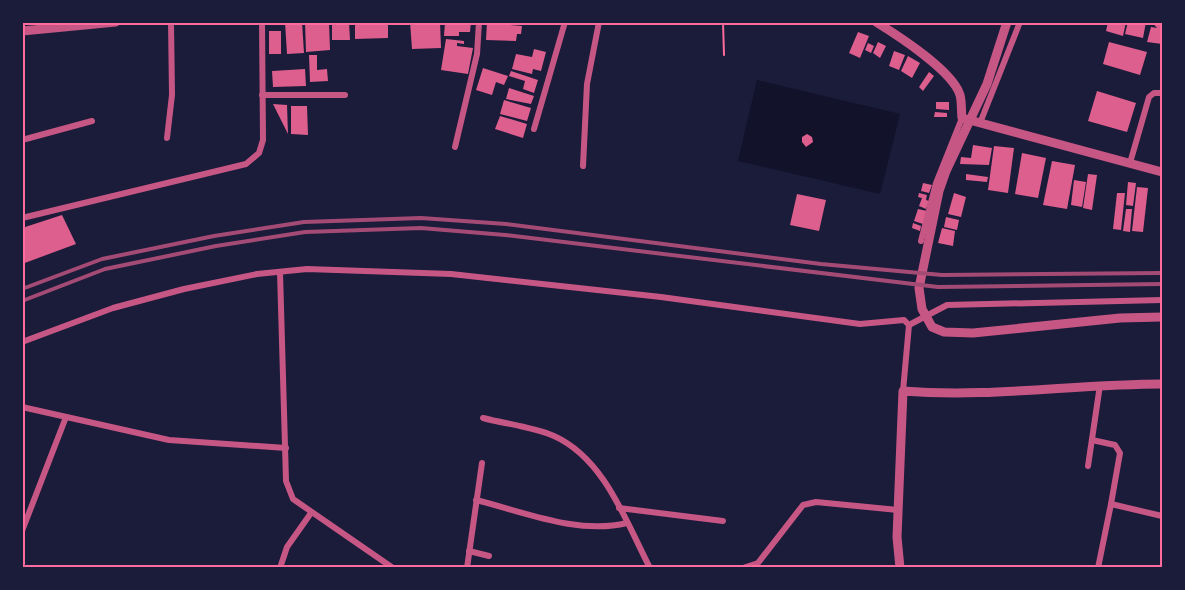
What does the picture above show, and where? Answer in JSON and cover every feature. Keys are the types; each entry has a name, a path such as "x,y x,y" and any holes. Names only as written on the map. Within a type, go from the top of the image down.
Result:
{"street":[{"path":"22,31 116,22"},
{"path":"167,138 172,95 171,22"},
{"path":"22,218 246,164 255,159 262,143 262,22"},
{"path":"455,147 475,63 479,22"},
{"path":"534,129 565,22"},
{"path":"583,166 587,84 599,22"},
{"path":"1007,22 987,84 939,191 919,288 922,309 932,327 944,332 973,333 1120,318 1162,317"},
{"path":"980,123 1020,22"},
{"path":"879,23 907,41 940,69 960,93 962,118 936,183 921,241"},
{"path":"1130,163 1149,97 1154,93 1162,93"},
{"path":"262,95 345,95"},
{"path":"962,118 1162,172"},
{"path":"22,140 92,121"},
{"path":"22,342 113,308 184,289 280,272 319,269 451,274 650,296 860,324 904,320 909,325"},
{"path":"280,272 286,481 293,499 311,513 390,562 393,567"},
{"path":"909,325 947,305 1162,300"},
{"path":"900,567 898,510 903,391 909,325"},
{"path":"903,391 956,395 1100,385 1162,384"},
{"path":"1088,466 1100,385"},
{"path":"22,408 170,440 286,448"},
{"path":"22,531 66,417"},
{"path":"483,418 552,436 590,462 619,508 650,567"},
{"path":"1092,440 1115,445 1120,453 1098,567"},
{"path":"467,567 482,463"},
{"path":"477,500 588,528 609,528 627,523"},
{"path":"743,567 757,565 803,505 816,502 898,510"},
{"path":"1111,504 1162,516"},
{"path":"619,508 723,521"},
{"path":"280,567 287,547 311,513"},
{"path":"469,551 489,556"}],"path":[{"path":"723,22 724,56"}],"shaded area":[{"path":"757,80 900,114 880,194 738,161"}],"building":[{"path":"285,22 302,22 304,53 287,54"},
{"path":"305,22 329,22 330,50 306,52"},
{"path":"332,22 349,22 350,40 332,40"},
{"path":"355,22 388,22 388,38 355,39"},
{"path":"410,22 440,22 441,48 412,49"},
{"path":"445,22 471,22 470,32 459,32 459,36 444,36"},
{"path":"487,22 511,22 510,25 522,26 521,34 517,34 516,41 486,40"},
{"path":"1108,22 1126,22 1123,36 1106,31"},
{"path":"1128,22 1146,22 1143,38 1125,34"},
{"path":"1152,22 1162,22 1162,44 1147,42 1151,27 1157,28"},
{"path":"269,31 281,31 281,54 269,54"},
{"path":"858,32 869,36 860,58 849,53"},
{"path":"446,39 464,41 464,44 457,43 457,46 473,48 468,74 441,70"},
{"path":"878,42 886,46 880,58 873,53"},
{"path":"1109,42 1147,52 1140,75 1103,64"},
{"path":"868,43 874,46 871,53 865,50"},
{"path":"534,49 546,52 541,71 533,69 532,74 512,69 516,54 532,57"},
{"path":"894,51 905,55 899,70 889,66"},
{"path":"309,55 317,55 317,70 327,69 328,81 310,82"},
{"path":"908,56 920,63 912,78 901,71"},
{"path":"483,68 508,76 504,85 496,82 492,95 476,90"},
{"path":"305,69 306,86 273,87 272,71"},
{"path":"511,71 538,80 534,93 523,89 525,81 509,76"},
{"path":"929,72 934,76 923,91 919,87"},
{"path":"509,88 534,96 531,104 506,99"},
{"path":"1097,91 1136,103 1127,132 1088,121"},
{"path":"504,100 531,108 527,121 500,114"},
{"path":"936,102 949,102 949,110 936,109"},
{"path":"273,104 287,105 288,134"},
{"path":"291,106 307,106 308,135 291,134"},
{"path":"935,112 947,113 947,117 934,117"},
{"path":"500,116 527,124 523,138 495,129"},
{"path":"807,134 812,137 813,142 806,147 802,142 802,137"},
{"path":"973,145 992,148 989,165 960,164 961,157 971,158"},
{"path":"994,146 1014,148 1008,193 988,190"},
{"path":"1022,153 1046,158 1038,198 1015,194"},
{"path":"1052,161 1075,165 1067,209 1043,205"},
{"path":"966,174 988,177 987,182 966,180"},
{"path":"1088,174 1097,175 1092,210 1083,208"},
{"path":"1074,180 1086,182 1082,207 1071,205"},
{"path":"1128,182 1136,183 1133,206 1126,205"},
{"path":"923,183 932,185 929,193 921,191"},
{"path":"1137,187 1148,188 1143,232 1132,231"},
{"path":"919,193 927,195 926,200 929,201 926,209 919,206 922,198 918,197"},
{"path":"954,193 966,197 961,217 948,214"},
{"path":"1117,193 1125,193 1121,230 1113,229"},
{"path":"797,194 826,200 819,231 790,225"},
{"path":"918,209 927,211 923,224 914,221"},
{"path":"1126,209 1132,209 1130,232 1123,231"},
{"path":"62,215 76,244 22,264 22,228"},
{"path":"946,217 959,220 957,230 944,227"},
{"path":"913,223 921,226 920,231 912,228"},
{"path":"942,228 955,231 953,246 938,243"}],"railway":[{"path":"22,289 102,259 214,236 304,222 421,218 506,224 821,264 942,275 1162,273"},
{"path":"22,301 105,269 216,246 305,232 421,228 505,235 938,287 1162,284"}]}
